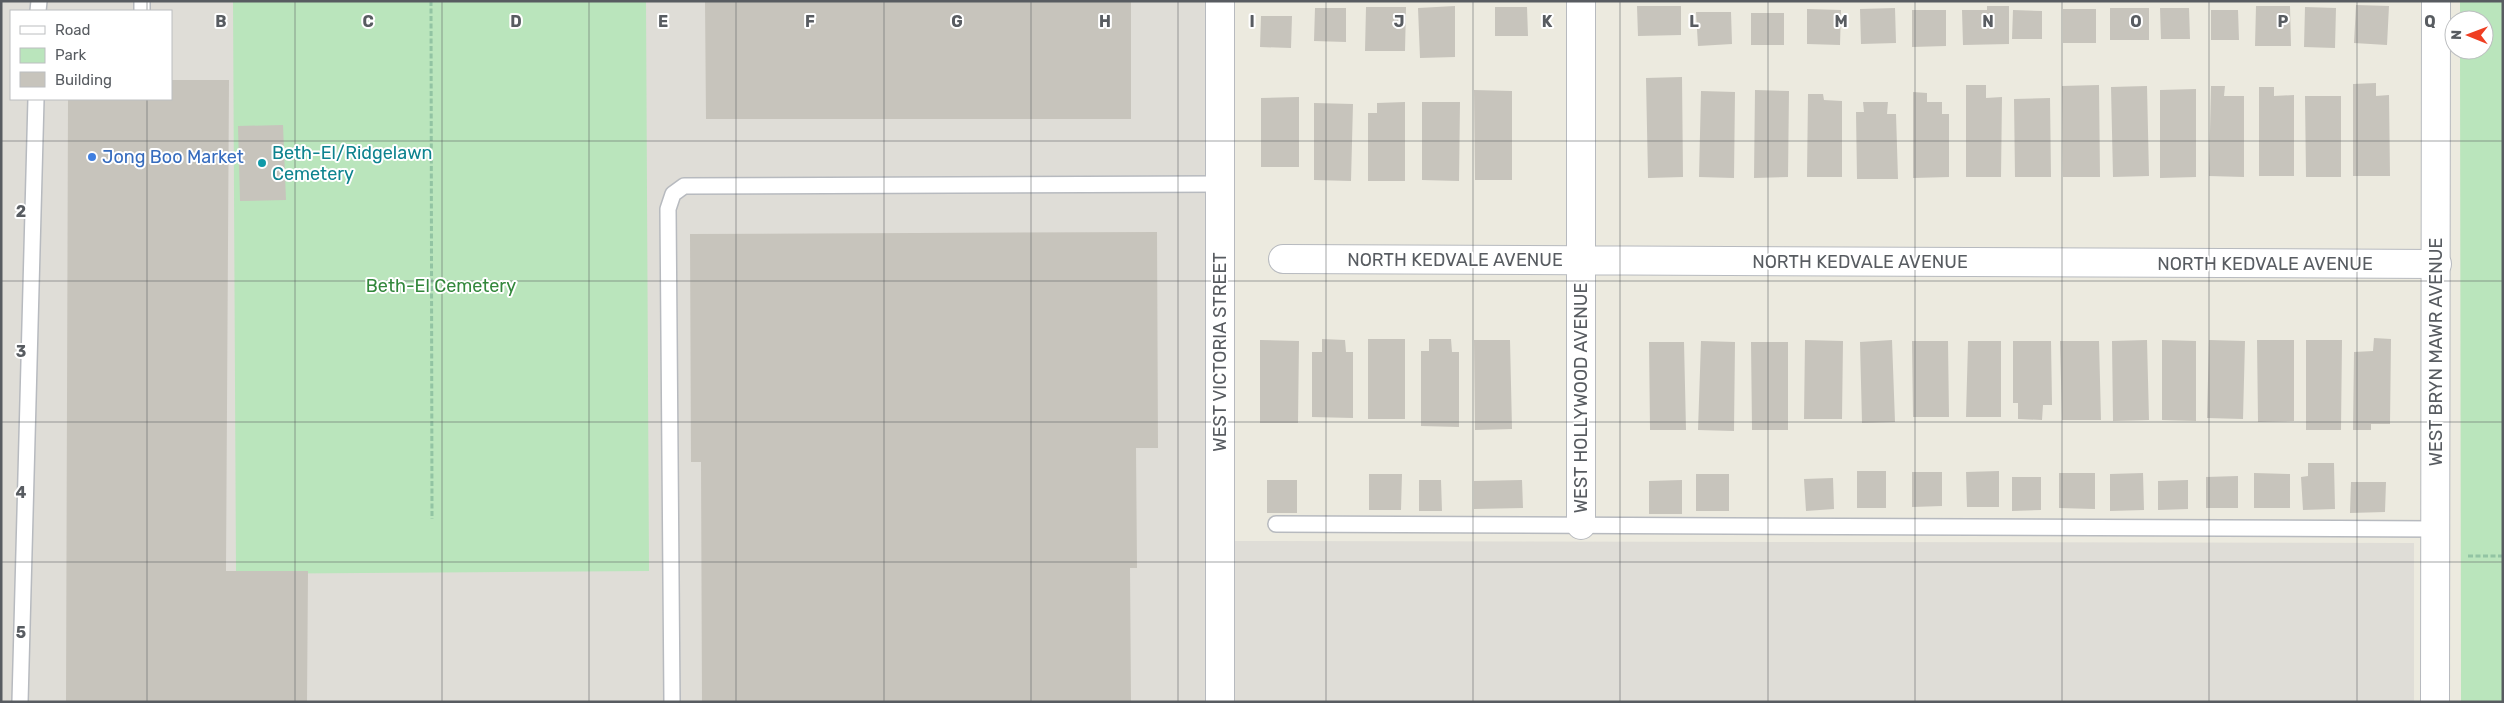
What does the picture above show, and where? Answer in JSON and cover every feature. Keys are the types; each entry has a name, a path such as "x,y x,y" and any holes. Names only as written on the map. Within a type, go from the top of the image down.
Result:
{"street":[{"name":"WEST VICTORIA STREET","path":"1220,1 1220,702"},
{"name":"WEST HOLLYWOOD AVENUE","path":"1581,1 1581,525"},
{"name":"WEST BRYN MAWR AVENUE","path":"2435,702 2436,1"},
{"name":"NORTH KEDVALE AVENUE","path":"1283,259 2437,264"}],"lane":[{"path":"20,702 36,100"},
{"path":"672,702 668,209 673,194 684,186 1220,184"},
{"path":"1276,524 2436,529"}],"path":[{"path":"431,1 432,519"}],"shaded area":[{"path":"1,1 1227,1 1229,541 2414,543 2414,702 1,702"}],"green space":[{"name":"Beth-El Cemetery","path":"233,1 646,1 649,571 236,574"},
{"path":"2460,1 2503,1 2503,702 2461,702 2460,60 2494,60 2494,10 2460,10"}],"building":[{"path":"705,1 1131,1 1131,119 706,119"},
{"path":"2356,5 2389,6 2387,45 2354,43"},
{"path":"1455,6 1455,57 1420,58 1418,8"},
{"path":"1637,6 1681,6 1681,35 1638,36"},
{"path":"1987,6 2009,6 2009,44 1963,45 1962,10 1987,10"},
{"path":"2256,6 2290,6 2291,46 2255,46"},
{"path":"1366,7 1406,7 1405,51 1365,51"},
{"path":"1495,7 1527,7 1528,36 1495,36"},
{"path":"2305,7 2336,8 2335,48 2304,47"},
{"path":"1315,8 1346,8 1346,42 1314,41"},
{"path":"1895,8 1896,43 1861,44 1860,9"},
{"path":"2110,8 2149,8 2149,40 2110,40"},
{"path":"2160,8 2189,8 2190,39 2161,39"},
{"path":"1807,9 1841,10 1840,45 1807,44"},
{"path":"2063,9 2096,9 2096,43 2063,43"},
{"path":"1912,10 1946,10 1946,46 1912,47"},
{"path":"2013,10 2042,11 2042,39 2012,39"},
{"path":"2211,10 2238,10 2239,40 2211,40"},
{"path":"1696,12 1731,12 1732,44 1698,46"},
{"path":"1751,13 1784,13 1784,45 1751,45"},
{"path":"1261,16 1292,16 1291,48 1260,47"},
{"path":"1682,77 1683,177 1648,178 1646,78"},
{"path":"172,80 229,80 226,571 308,571 307,702 66,702 68,100 172,100"},
{"path":"2376,83 2376,96 2389,95 2390,176 2353,176 2353,84"},
{"path":"1966,85 1986,85 1986,98 2002,97 2001,177 1966,177"},
{"path":"2099,85 2100,177 2063,177 2062,86"},
{"path":"2147,86 2149,176 2113,177 2111,87"},
{"path":"2211,86 2225,86 2224,96 2244,96 2244,177 2209,176"},
{"path":"2259,87 2274,87 2274,96 2294,95 2294,176 2259,176"},
{"path":"2196,89 2196,177 2160,178 2160,90"},
{"path":"1474,90 1512,91 1512,180 1475,180"},
{"path":"1755,90 1789,91 1788,177 1754,178"},
{"path":"1701,91 1735,92 1734,178 1699,177"},
{"path":"1913,92 1927,93 1927,102 1942,102 1942,114 1949,114 1949,177 1913,178"},
{"path":"1808,94 1823,94 1824,100 1842,101 1842,177 1807,177"},
{"path":"2305,96 2341,96 2341,177 2306,177"},
{"path":"1299,97 1299,167 1261,167 1261,98"},
{"path":"2050,98 2051,177 2015,177 2014,99"},
{"path":"1405,102 1405,181 1368,181 1368,113 1377,113 1377,103"},
{"path":"1422,102 1460,102 1459,181 1422,180"},
{"path":"1863,102 1888,102 1887,114 1896,114 1898,179 1857,179 1856,112 1864,112"},
{"path":"1314,103 1353,104 1351,181 1314,180"},
{"name":"Beth-El/Ridgelawn Cemetery","path":"283,125 286,200 240,201 238,126"},
{"path":"1157,232 1158,448 1136,448 1137,568 1130,568 1131,702 702,702 701,462 691,462 690,234"},
{"path":"2374,338 2391,339 2390,424 2371,424 2371,430 2353,430 2354,352 2373,351"},
{"path":"1322,339 1345,340 1346,352 1353,352 1353,418 1312,417 1312,352 1322,352"},
{"path":"1368,339 1405,339 1405,419 1368,419"},
{"path":"1429,339 1451,339 1452,352 1459,352 1459,427 1421,426 1421,351 1429,351"},
{"path":"1260,340 1299,341 1298,423 1260,423"},
{"path":"1474,340 1510,340 1512,429 1475,430"},
{"path":"1805,340 1843,341 1842,419 1804,419"},
{"path":"1892,340 1895,422 1862,423 1860,342"},
{"path":"2147,340 2149,420 2113,421 2112,341"},
{"path":"2162,340 2196,341 2196,421 2162,420"},
{"path":"2209,340 2245,341 2243,419 2207,418"},
{"path":"2257,340 2294,340 2294,421 2258,422"},
{"path":"2306,340 2342,340 2341,430 2306,430"},
{"path":"1701,341 1735,342 1734,431 1698,430"},
{"path":"1912,341 1948,341 1949,417 1913,417"},
{"path":"1968,341 2001,341 2001,417 1966,417"},
{"path":"2013,341 2051,341 2052,405 2043,405 2042,420 2018,419 2018,403 2013,403"},
{"path":"2060,341 2099,341 2101,420 2062,420"},
{"path":"1649,342 1684,342 1686,430 1650,430"},
{"path":"1751,342 1788,342 1788,430 1752,430"},
{"path":"2308,463 2334,463 2335,509 2303,510 2301,477 2308,476"},
{"path":"1857,471 1886,471 1886,508 1857,508"},
{"path":"1999,471 1999,507 1967,507 1966,472"},
{"path":"1912,472 1942,472 1942,506 1912,507"},
{"path":"2059,473 2095,473 2095,509 2059,508"},
{"path":"2143,473 2144,510 2110,511 2110,474"},
{"path":"2254,473 2290,474 2290,508 2254,508"},
{"path":"1369,474 1402,474 1401,510 1369,510"},
{"path":"1696,474 1729,474 1729,511 1696,511"},
{"path":"2238,476 2238,508 2206,508 2206,477"},
{"path":"2012,477 2041,477 2041,510 2012,511"},
{"path":"1833,478 1834,509 1806,511 1804,479"},
{"path":"1267,480 1297,480 1297,513 1267,513"},
{"path":"1419,480 1441,480 1442,511 1419,511"},
{"path":"1522,480 1523,508 1474,509 1474,481"},
{"path":"1682,480 1682,514 1649,514 1649,481"},
{"path":"2188,480 2188,509 2158,510 2158,481"},
{"path":"2351,482 2386,482 2385,512 2350,513"}],"place":[{"name":"Jong Boo Market","path":"92,157"},
{"name":"Beth-El/Ridgelawn Cemetery","path":"262,163"}]}
